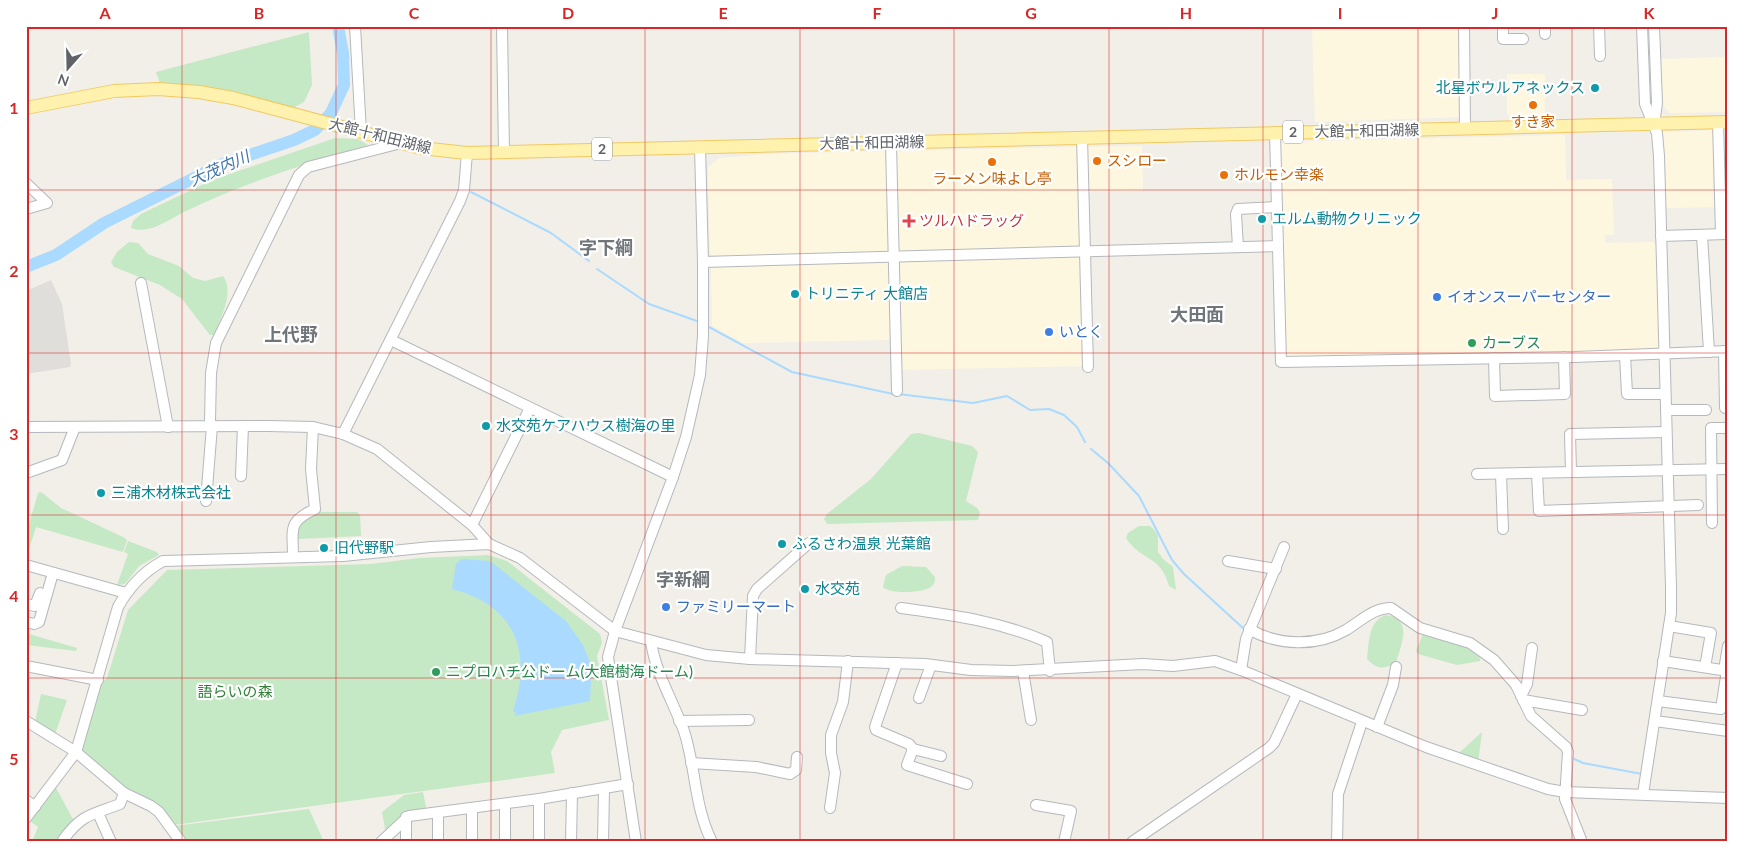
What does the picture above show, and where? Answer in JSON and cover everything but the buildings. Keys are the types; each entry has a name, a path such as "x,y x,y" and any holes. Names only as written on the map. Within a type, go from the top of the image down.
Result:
{"main road":[{"name":"大館十和田湖線","path":"26,108 114,90 158,89 199,92 421,148 467,153 1723,122"}],"street":[{"path":"356,26 361,132"},
{"path":"502,26 504,152"},
{"path":"1464,26 1465,129"},
{"path":"1503,26 1503,39 1523,39"},
{"path":"1600,26 1600,56"},
{"path":"1642,26 1645,104 1654,124 1659,156 1671,587 1669,626 1643,794"},
{"path":"1654,26 1657,103 1654,124"},
{"path":"1661,236 1725,234 1723,122"},
{"path":"1275,132 1282,362 1564,357 1726,351 1725,408"},
{"path":"1082,137 1088,367"},
{"path":"206,501 212,426 210,421 211,373 216,343 299,175 308,167 401,143"},
{"path":"891,144 897,391"},
{"path":"636,842 608,658 615,631 673,477 686,437 700,376 703,336 703,262 700,147"},
{"path":"344,434 460,201 464,190 467,153"},
{"path":"26,183 47,203 26,209"},
{"path":"1238,248 1236,214 1238,209 1277,207"},
{"path":"1702,235 1709,352"},
{"path":"703,262 1278,246"},
{"path":"141,283 168,428"},
{"path":"391,340 673,477"},
{"path":"1625,355 1627,394 1665,394"},
{"path":"1494,358 1495,396 1565,394 1564,357"},
{"path":"472,525 530,408"},
{"path":"1666,410 1706,410"},
{"path":"241,476 243,426"},
{"path":"26,427 314,427 344,434 377,450 472,525 489,544 520,558 615,631 706,655 750,659 897,662 930,664 971,670 1023,671 1050,671 1144,664 1173,666 1215,661 1241,670 1362,722 1548,790 1728,798"},
{"path":"294,557 293,527 298,517 314,509 311,469 314,427"},
{"path":"26,473 62,460 75,428"},
{"path":"1712,523 1711,428 1728,428"},
{"path":"1571,472 1570,434 1666,432"},
{"path":"1476,474 1728,469"},
{"path":"1501,474 1503,528"},
{"path":"1537,474 1539,511 1698,506"},
{"path":"750,659 753,596 757,589 809,543"},
{"path":"26,818 76,752 118,607 126,593 147,570 163,561 343,556 432,547 489,544"},
{"path":"1241,670 1249,629 1284,547"},
{"path":"1228,561 1276,569"},
{"path":"26,565 126,593"},
{"path":"26,604 37,605 50,572"},
{"path":"26,622 34,624 39,622 50,572"},
{"path":"901,608 980,620 1021,631 1047,642 1050,671"},
{"path":"1249,629 1265,639 1275,641 1312,641 1344,631 1375,611 1391,608 1420,628 1470,643 1506,672 1531,716 1557,738 1568,752 1565,799 1582,842"},
{"path":"1669,626 1710,632 1705,667"},
{"path":"651,642 654,662 680,721 691,763 702,821 712,842"},
{"path":"1658,700 1721,709 1728,646"},
{"path":"1522,698 1527,684 1532,648"},
{"path":"830,808 835,772 831,753 831,735 843,702 848,661"},
{"path":"1663,661 1726,670"},
{"path":"897,662 875,728 909,744 913,749 941,756"},
{"path":"918,698 930,664"},
{"path":"26,666 98,680"},
{"path":"1377,727 1393,685 1396,667"},
{"path":"1023,671 1031,720"},
{"path":"1132,842 1270,748 1297,694"},
{"path":"1522,698 1582,710"},
{"path":"680,721 749,720"},
{"path":"1655,721 1728,731"},
{"path":"26,722 76,752 124,793 159,812 181,842"},
{"path":"1336,842 1338,794 1362,722"},
{"path":"913,749 907,765 967,784"},
{"path":"691,763 756,768 790,774 796,770 797,757"},
{"path":"381,842 406,817 539,799 628,784"},
{"path":"604,789 604,842"},
{"path":"63,840 76,822 120,804 124,793"},
{"path":"571,842 572,794"},
{"path":"539,799 539,842"},
{"path":"26,800 35,807"},
{"path":"505,804 505,842"},
{"path":"1036,805 1071,811 1064,842"},
{"path":"472,808 472,842"},
{"path":"98,812 111,842"},
{"path":"438,812 438,842"},
{"path":"406,817 406,842"}],"shaded area":[{"path":"1312,26 1461,26 1464,117 1315,122"},
{"path":"1728,57 1728,112 1670,113 1661,104 1661,59"},
{"path":"1507,74 1545,74 1545,116 1507,115"},
{"path":"1716,130 1718,207 1664,208 1663,132"},
{"path":"1565,135 1566,180 1612,179 1614,235 1605,235 1605,243 1653,242 1657,246 1659,351 1289,360 1283,355 1280,142"},
{"path":"1142,146 1143,191 1087,192 1085,147"},
{"path":"1079,147 1082,250 898,253 893,151"},
{"path":"888,151 890,253 723,257 710,255 708,167 720,158 766,154"},
{"path":"1082,254 1084,366 898,370 896,258"},
{"path":"890,259 891,339 743,343 712,326 711,267 727,264"},
{"path":"51,280 62,304 71,364 70,367 26,374 26,291"}],"green space":[{"path":"309,32 312,85 304,102 293,108 160,83 156,72"},
{"path":"335,138 358,139 368,145 252,183 151,228 138,230 131,228 133,221 141,214 212,180"},
{"path":"129,242 138,243 148,254 179,266 193,278 205,281 223,276 228,290 227,297 223,314 214,335 210,335 182,299 160,285 114,267 111,262 117,252"},
{"path":"919,433 972,446 978,452 966,501 977,508 980,513 978,520 827,524 824,519 827,514 871,479 911,434"},
{"path":"41,492 61,508 123,537 127,540 123,552 36,527 26,559 26,535 38,493"},
{"path":"319,512 357,512 360,515 361,536 298,539 295,535 300,521"},
{"path":"1139,526 1150,526 1156,532 1158,552 1173,567 1176,590 1169,586 1166,576 1161,569 1132,546 1126,538 1128,533"},
{"path":"128,541 157,552 159,555 139,566 125,584 117,585 128,554 124,552"},
{"name":"語らいの森","path":"488,555 507,561 600,634 602,643 597,656 609,720 562,730 551,752 555,773 174,825 164,812 150,800 125,789 82,755 81,749 102,682 107,678 128,610 167,570 371,564 419,558"},
{"path":"902,566 926,567 935,577 934,583 930,588 909,592 887,590 883,587 886,575"},
{"path":"1386,615 1400,622 1403,627 1402,641 1396,663 1387,667 1377,667 1367,659 1370,633 1376,622"},
{"path":"26,633 77,648 76,651 26,645"},
{"path":"1423,634 1464,646 1480,658 1480,661 1457,665 1418,654 1416,651"},
{"path":"41,694 67,700 55,734 35,722"},
{"path":"1482,732 1478,763 1459,756 1460,752"},
{"path":"55,786 74,821 65,833 57,839 47,842 32,842 38,827 30,821"},
{"path":"423,792 427,812 386,834 382,812 404,795"},
{"path":"309,809 324,842 187,842 174,826"}],"water":[{"path":"462,559 490,561 566,621 583,645 589,660 591,676 590,701 514,716 516,712 513,711 519,689 521,669 519,651 514,634 504,619 491,607 474,596 452,589 456,564"}],"waterway":[{"name":"大茂内川","path":"26,267 56,255 104,223 220,165 294,140 315,130 331,113 344,85 343,53 338,26"},
{"path":"471,192 551,233 589,261"},
{"path":"597,269 649,304 697,321"},
{"path":"709,327 792,372 893,394"},
{"path":"898,394 973,403 1007,396 1030,410 1049,409 1064,415 1077,427 1085,442"},
{"path":"1091,449 1108,463 1139,496 1172,560 1184,574 1244,629"},
{"path":"1572,758 1583,763 1642,774"}],"place":[{"name":"北星ボウルアネックス","path":"1595,88"},
{"name":"すき家","path":"1533,105"},
{"name":"スシロー","path":"1097,161"},
{"name":"ラーメン味よし亭","path":"992,162"},
{"name":"ホルモン幸楽","path":"1224,175"},
{"name":"エルム動物クリニック","path":"1262,219"},
{"name":"ツルハドラッグ","path":"909,221"},
{"name":"トリニティ 大館店","path":"795,294"},
{"name":"イオンスーパーセンター","path":"1437,297"},
{"name":"いとく","path":"1049,332"},
{"name":"カーブス","path":"1472,343"},
{"name":"水交苑ケアハウス樹海の里","path":"486,426"},
{"name":"三浦木材株式会社","path":"101,493"},
{"name":"ふるさわ温泉 光葉館","path":"782,544"},
{"name":"旧代野駅","path":"324,548"},
{"name":"水交苑","path":"805,589"},
{"name":"ファミリーマート","path":"666,607"},
{"name":"ニプロハチ公ドーム(大館樹海ドーム)","path":"436,672"}],"district":[{"name":"字下綱","path":"606,248"},
{"name":"大田面","path":"1197,315"},
{"name":"上代野","path":"291,335"},
{"name":"字新綱","path":"683,580"}]}
